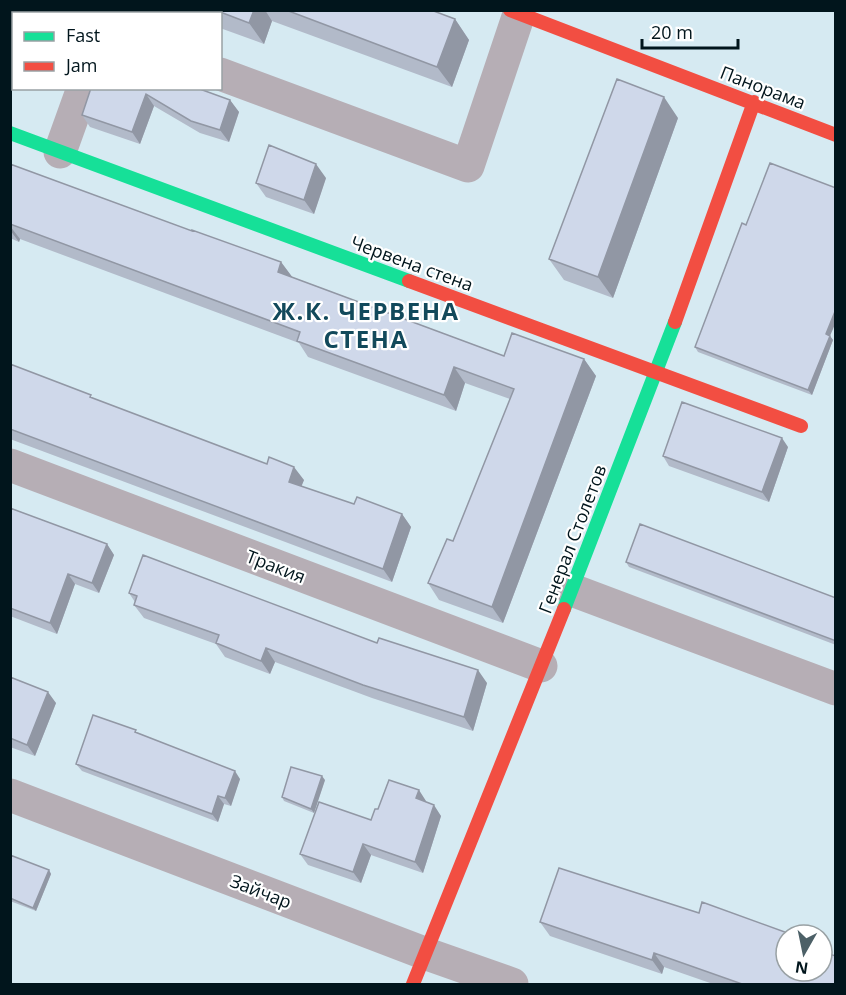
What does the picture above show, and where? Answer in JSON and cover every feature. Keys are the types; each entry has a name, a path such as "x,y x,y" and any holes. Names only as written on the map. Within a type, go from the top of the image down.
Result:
{"street":[{"path":"222,75 468,166 514,12"},
{"name":"Панорама","path":"514,12 836,135"},
{"path":"60,152 82,90"},
{"name":"Генерал Столетов","path":"412,984 572,590 657,372 754,102"},
{"name":"Червена стена","path":"10,134 801,426"},
{"name":"Тракия","path":"10,465 541,666"},
{"path":"572,590 836,689"},
{"name":"Зайчар","path":"10,795 424,953 512,984"}],"building":[{"path":"215,10 254,10 249,23"},
{"path":"286,10 431,10 455,19 437,67"},
{"path":"617,79 664,97 598,277 549,259"},
{"path":"90,90 202,90 230,100 220,130 191,121 146,94 132,132 82,115"},
{"path":"269,145 316,164 304,200 256,183"},
{"path":"770,163 836,188 836,309 826,334 830,336 808,390 695,347 742,223 746,225"},
{"path":"10,164 281,262 278,272 504,356 512,333 584,359 492,607 428,583 447,539 453,541 514,389 454,367 444,395 297,341 300,332 10,224"},
{"path":"10,364 267,464 269,457 294,467 289,482 354,504 357,497 402,514 383,569 10,429"},
{"path":"682,402 782,438 762,492 663,456"},
{"path":"10,508 107,544 92,583 68,574 50,623 10,608"},
{"path":"640,524 836,598 836,641 626,562"},
{"path":"143,555 377,643 379,638 478,670 464,717 363,685 266,648 261,661 216,643 219,635 134,605 137,596 129,593"},
{"path":"10,677 48,692 27,745 10,738"},
{"path":"93,715 136,730 135,732 235,771 225,798 218,796 212,814 76,764"},
{"path":"291,767 322,776 311,809 282,797"},
{"path":"389,780 419,790 416,798 434,805 415,862 363,844 353,872 300,854 319,802 371,820 375,809 378,809"},
{"path":"10,855 49,870 33,908 10,898"},
{"path":"559,868 699,913 702,902 774,928 774,983 834,983 834,955 836,956 836,984 742,984 654,953 652,960 540,922"}],"traffic: fast":[{"path":"10,133 409,281"},
{"path":"564,609 675,322"}],"traffic: jam":[{"path":"510,10 836,135"},
{"path":"675,322 754,102"},
{"path":"409,281 801,426"},
{"path":"413,984 564,609"}],"district":[{"name":"Ж.К. ЧЕРВЕНА СТЕНА","path":"366,324"}]}
